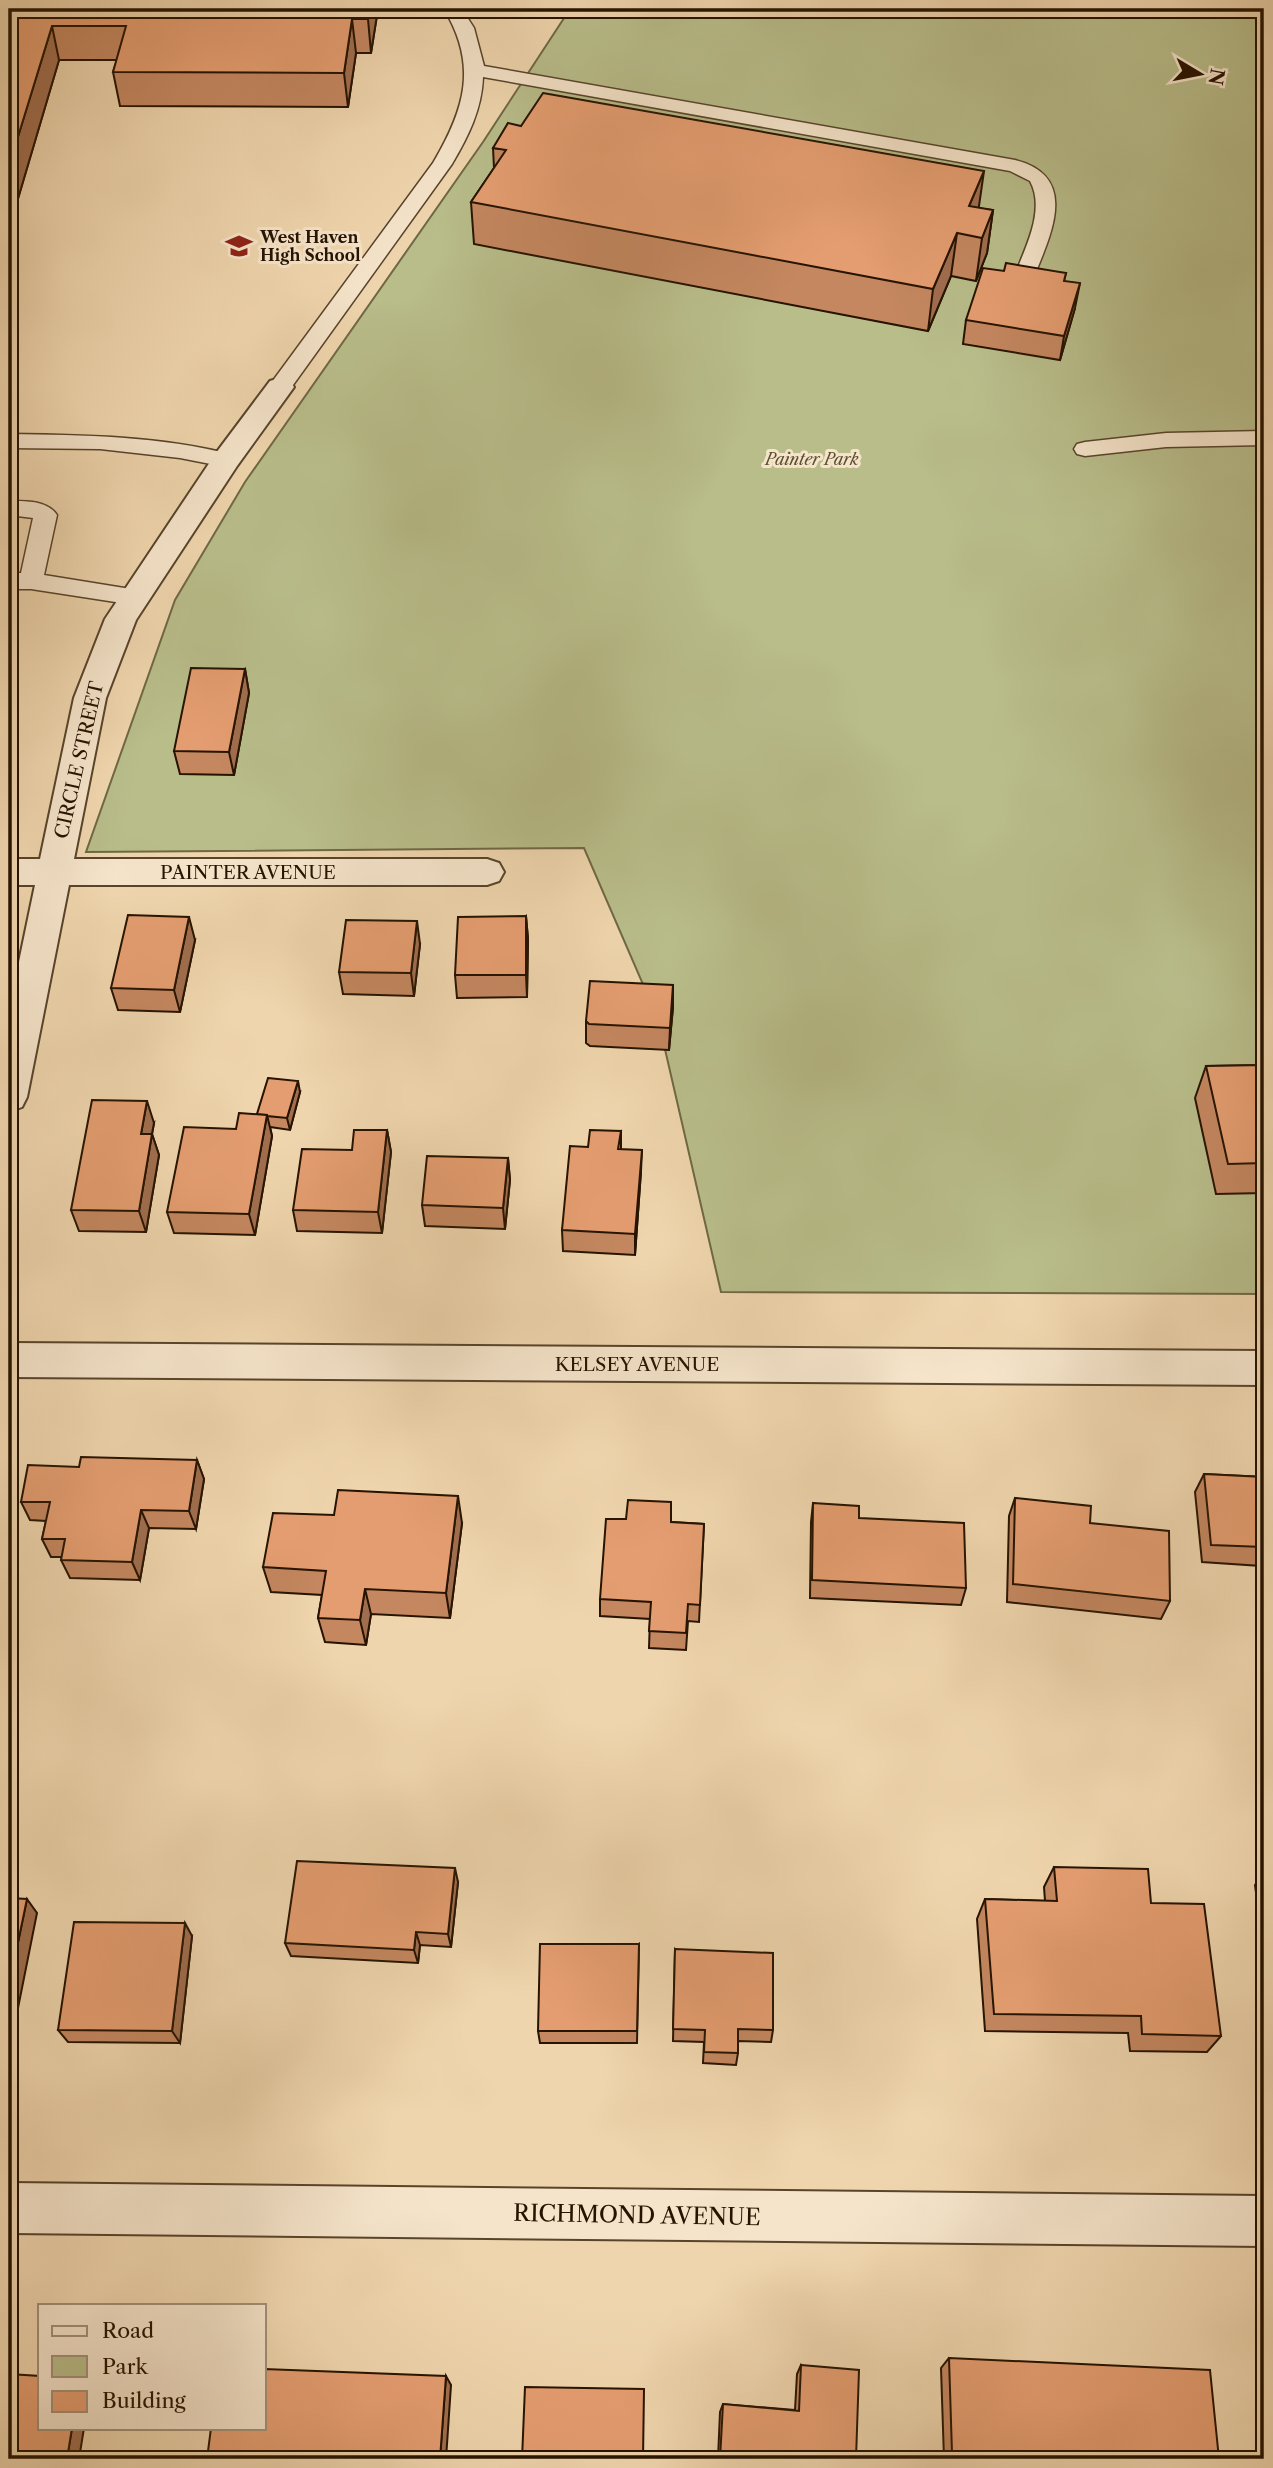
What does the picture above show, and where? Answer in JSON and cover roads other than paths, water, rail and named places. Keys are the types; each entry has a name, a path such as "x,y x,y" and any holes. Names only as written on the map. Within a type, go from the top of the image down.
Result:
{"street":[{"name":"CIRCLE STREET","path":"9,1097 90,698 108,649 135,597 226,460 280,387"},
{"name":"PAINTER AVENUE","path":"9,872 487,872"},
{"name":"KELSEY AVENUE","path":"9,1360 1264,1367"},
{"name":"RICHMOND AVENUE","path":"9,2208 1264,2221"}],"lane":[{"path":"280,387 452,148 472,102 475,71 467,34 453,9"},
{"path":"475,71 499,72 1015,166 1039,177 1048,196 1046,214 1021,284"},
{"path":"1086,449 1166,440 1264,438"},
{"path":"9,441 100,442 180,451 226,460"},
{"path":"9,508 32,509 45,515 20,581 135,597"}],"place":[{"name":"West Haven High School","path":"239,246"}],"park label":[{"name":"Painter Park","path":"812,459"}]}
